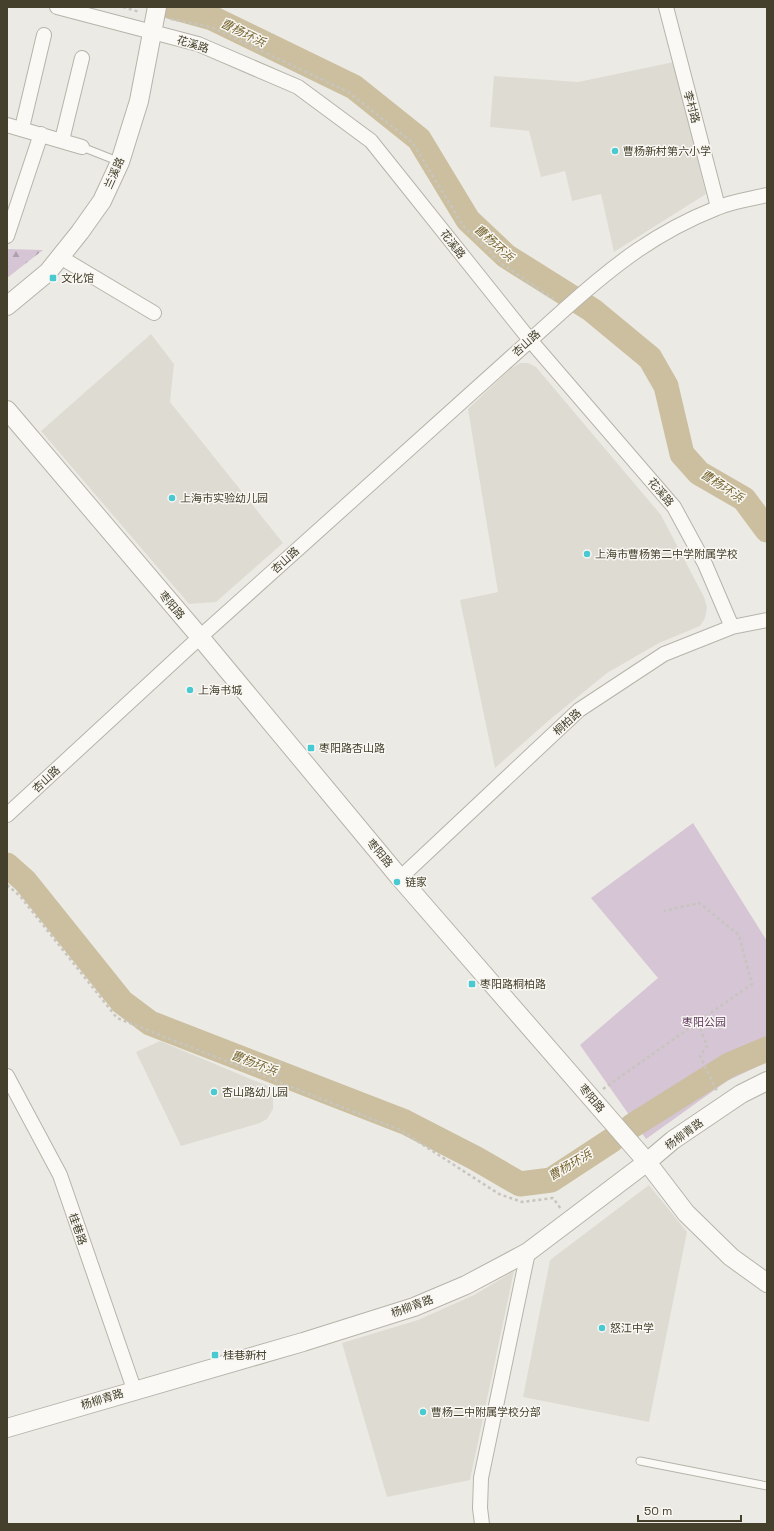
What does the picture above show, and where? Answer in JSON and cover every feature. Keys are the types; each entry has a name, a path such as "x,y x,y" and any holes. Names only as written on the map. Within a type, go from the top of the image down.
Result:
{"street":[{"name":"花溪路","path":"57,7 155,18 198,44 298,87 371,141 530,340 674,507 705,564 732,626"},
{"name":"李村路","path":"666,7 718,207"},
{"name":"兰溪路","path":"7,306 48,272 80,232 102,201 120,162 139,101 155,18"},
{"path":"22,128 44,35"},
{"path":"62,140 82,58"},
{"path":"7,125 22,128 82,147"},
{"path":"7,236 41,134"},
{"path":"718,207 767,195"},
{"name":"杏山路","path":"7,815 200,637 586,289 615,265 659,235 718,207"},
{"path":"60,257 154,313"},
{"name":"枣阳路","path":"7,410 200,637 400,878 647,1162 686,1213 731,1257 767,1283"},
{"name":"桐柏路","path":"400,878 579,710 664,654 732,626 767,620"},
{"name":"桂巷路","path":"7,1076 60,1175 134,1390"},
{"name":"杨柳青路","path":"7,1428 302,1342 414,1306 466,1285 528,1252 647,1162 672,1140 741,1094 767,1081"},
{"path":"482,1524 480,1508 481,1478 528,1252"}],"lane":[{"path":"82,147 120,162"},
{"path":"640,1461 767,1486"}],"path":[{"path":"7,885 20,896 117,1018 400,1130 499,1194 522,1202 553,1198 569,1221"},
{"path":"592,1098 752,984 739,935 699,903 664,911"},
{"path":"698,1022 708,1046 700,1056 713,1084"},
{"path":"276,1081 281,1061"}],"shaded area":[{"name":"曹杨新村第六小学","path":"674,62 706,194 614,252 601,194 572,201 565,171 541,177 529,131 490,127 494,76 578,82"},
{"name":"上海市实验幼儿园","path":"151,334 174,364 170,402 283,543 216,602 189,604 41,431"},
{"name":"上海市曹杨第二中学附属学校","path":"520,363 528,363 536,367 661,515 704,597 707,607 705,618 700,626 659,643 607,673 547,722 495,768 460,600 498,592 468,409 510,369"},
{"name":"杏山路幼儿园","path":"160,1041 270,1087 273,1097 273,1109 267,1119 260,1123 181,1146 136,1052"},
{"name":"怒江中学","path":"649,1185 687,1232 649,1422 523,1397 550,1260"},
{"name":"曹杨二中附属学校分部","path":"514,1271 470,1480 387,1497 342,1343 418,1320 474,1295"}],"green space":[{"path":"7,249 43,250 7,278"},
{"name":"枣阳公园","path":"693,823 767,941 767,1062 727,1081 646,1139 580,1045 658,978 591,898"}],"waterway":[{"name":"曹杨环浜","path":"172,7 212,18 354,87 419,139 468,220 506,256 592,310 650,358 666,386 682,454 699,473 744,499 767,530"},
{"name":"曹杨环浜","path":"7,865 25,881 122,1002 150,1023 405,1122 475,1158 520,1184 551,1180 612,1140"},
{"name":"曹杨环浜","path":"632,1126 729,1065 767,1049"}],"place":[{"name":"曹杨新村第六小学","path":"615,151"},
{"name":"文化馆","path":"53,278"},
{"name":"上海市实验幼儿园","path":"172,498"},
{"name":"上海市曹杨第二中学附属学校","path":"587,554"},
{"name":"上海书城","path":"190,690"},
{"name":"枣阳路杏山路","path":"311,748"},
{"name":"链家","path":"397,882"},
{"name":"枣阳路桐柏路","path":"472,984"},
{"name":"杏山路幼儿园","path":"214,1092"},
{"name":"怒江中学","path":"602,1328"},
{"name":"桂巷新村","path":"215,1355"},
{"name":"曹杨二中附属学校分部","path":"423,1412"}]}
